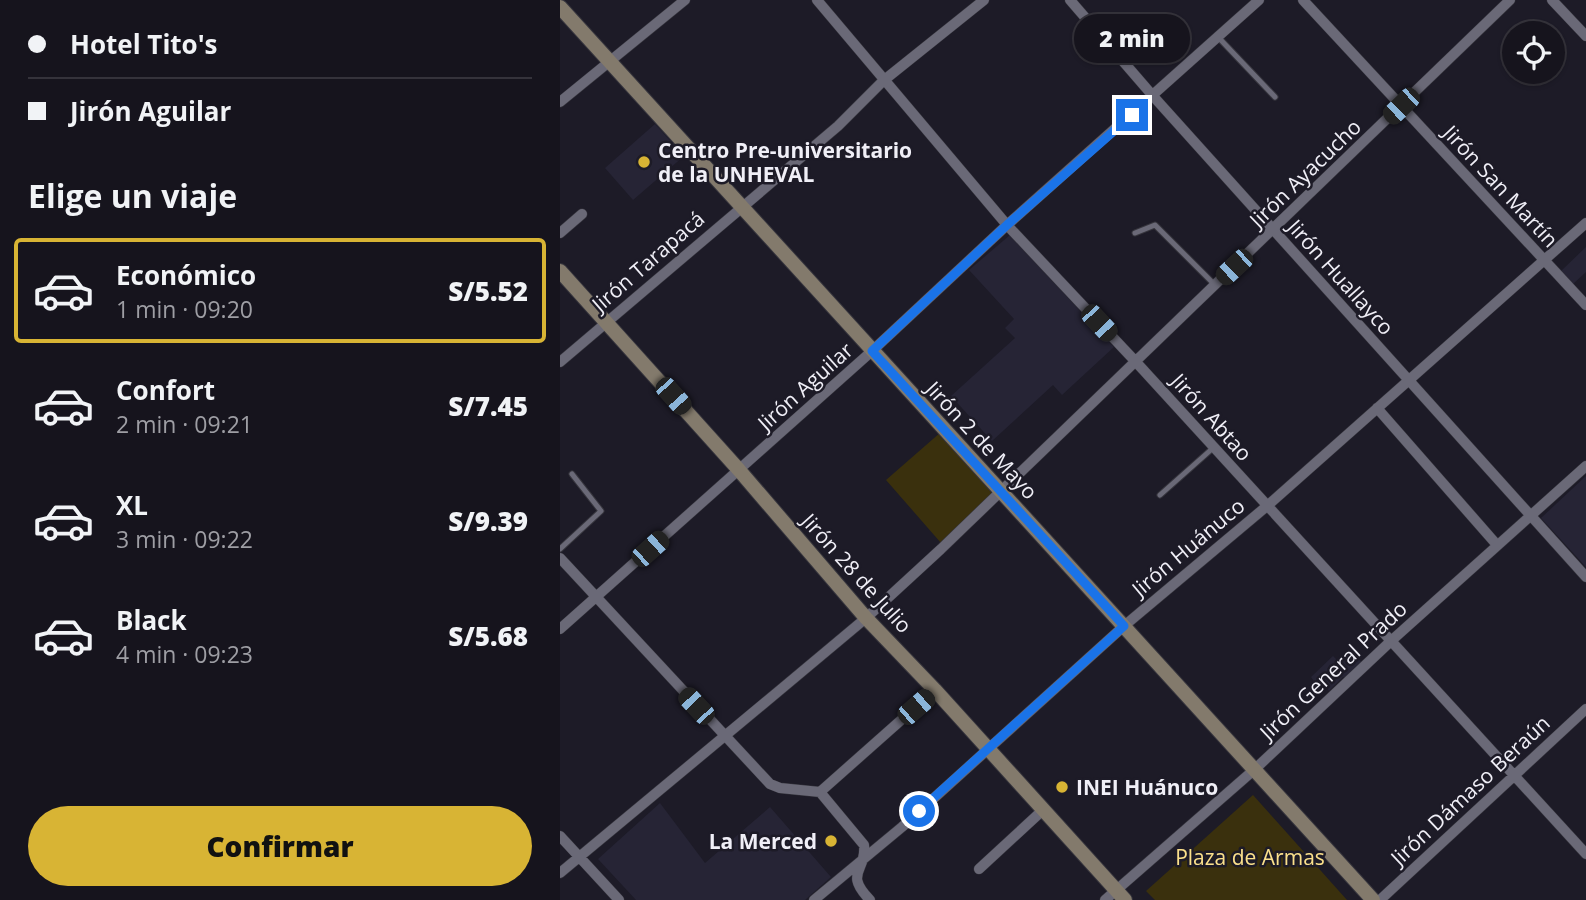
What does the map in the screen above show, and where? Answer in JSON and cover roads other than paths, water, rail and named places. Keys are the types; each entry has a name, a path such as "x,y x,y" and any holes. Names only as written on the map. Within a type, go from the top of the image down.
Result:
{"street":[{"path":"560,102 685,0"},
{"name":"Jirón Abtao","path":"817,0 1007,225 1136,362 1586,854"},
{"name":"Jirón Tarapacá","path":"560,362 838,126 883,81 984,0"},
{"name":"Jirón Huallayco","path":"1070,0 1529,517 1586,577"},
{"name":"Jirón Aguilar","path":"560,629 1259,0"},
{"name":"Jirón San Martín","path":"1303,0 1586,306"},
{"name":"Jirón Ayacucho","path":"560,873 866,618 1002,492 1510,0"},
{"path":"1552,0 1586,36"},
{"name":"Jirón 2 de Mayo","path":"560,7 1373,900"},
{"path":"560,233 582,214"},
{"name":"Jirón Huánuco","path":"814,900 902,827 1124,626 1267,506 1586,223"},
{"name":"Jirón 28 de Julio","path":"560,271 739,470 866,618 1045,810 1116,897"},
{"path":"1377,408 1497,545"},
{"name":"Jirón General Prado","path":"1116,897 1391,641 1586,466"},
{"path":"560,558 770,784 780,788 820,792 864,845 865,851 856,877 858,887 870,900"},
{"path":"820,792 935,690"},
{"name":"Jirón Dámaso Beraún","path":"1380,900 1586,709"},
{"path":"979,869 1045,810"},
{"path":"560,836 619,900"}],"lane":[{"path":"1218,37 1275,97"},
{"path":"1135,233 1155,225 1215,285"},
{"path":"1160,495 1213,448"},
{"path":"560,549 601,511 572,474"}],"place":[{"name":"Centro Pre-universitario de la UNHEVAL","path":"644,162"},
{"name":"INEI Huánuco","path":"1062,787"},
{"name":"La Merced","path":"831,841"}],"park label":[{"name":"Plaza de Armas","path":"1250,857"}]}
